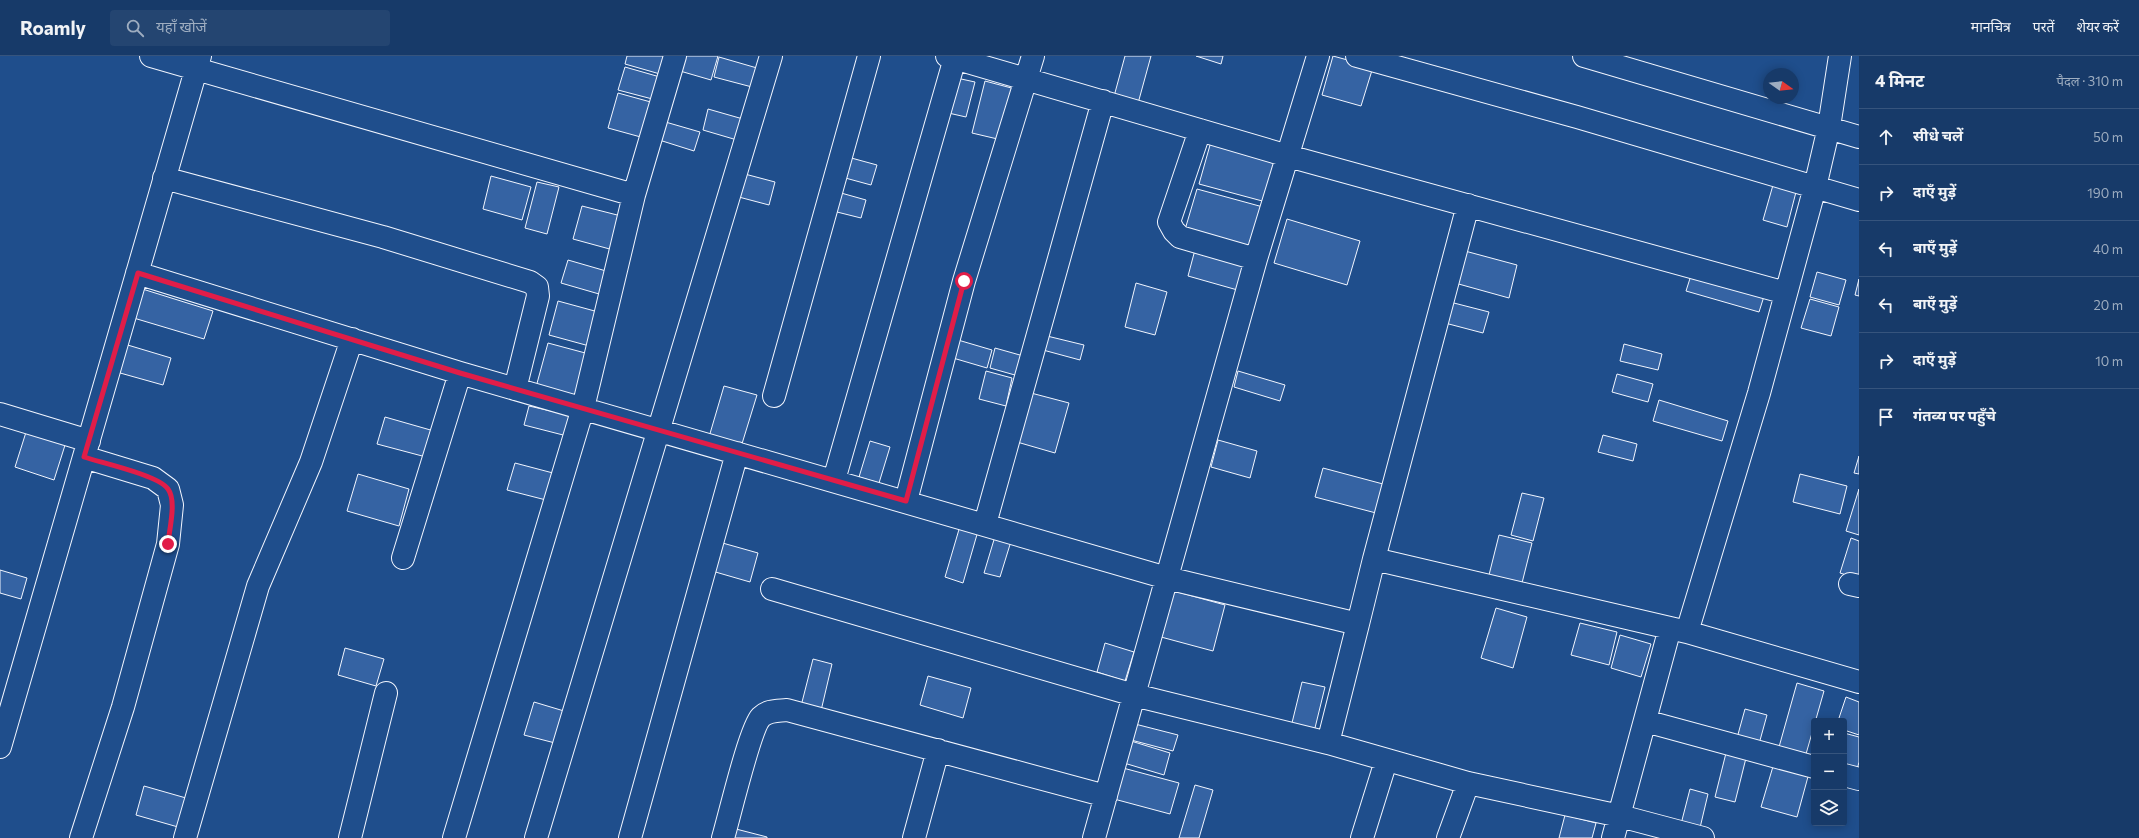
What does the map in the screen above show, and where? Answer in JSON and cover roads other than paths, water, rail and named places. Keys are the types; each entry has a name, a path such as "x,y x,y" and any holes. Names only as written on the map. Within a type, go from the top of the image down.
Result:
{"street":[{"path":"151,56 198,63 634,195"},
{"path":"454,838 583,408 634,195 675,56"},
{"path":"536,838 657,430 771,56"},
{"path":"774,396 869,56"},
{"path":"906,501 964,281 1032,56"},
{"path":"1095,838 1256,259 1318,56"},
{"path":"1357,56 1577,117 1859,200"},
{"path":"1584,56 1859,137"},
{"path":"1613,838 1645,721 1678,630 1759,393 1815,188 1829,127 1840,56"},
{"path":"834,480 951,57 1288,156 1786,293"},
{"path":"0,747 198,63"},
{"path":"985,524 1103,101"},
{"path":"1200,130 1169,222 1174,232 1180,237 1256,259"},
{"path":"164,178 384,237 530,282 537,287 538,296 515,389"},
{"path":"1328,743 1374,560 1468,205"},
{"path":"138,273 460,373 834,480 1167,578 1358,624"},
{"path":"185,838 258,586 311,462 352,339"},
{"path":"403,558 460,373"},
{"path":"0,414 87,449 153,478 168,489 172,504 166,552 123,707 81,838"},
{"path":"630,838 737,453"},
{"path":"1374,560 1678,630 1859,682"},
{"path":"772,589 1134,695 1328,743 1386,761 1468,783 1620,816 1703,838"},
{"path":"350,838 386,693"},
{"path":"723,838 752,736 760,718 771,711 786,710 1106,796"},
{"path":"1645,721 1811,766"},
{"path":"914,838 938,750"},
{"path":"1362,838 1386,761"},
{"path":"1847,776 1859,779"},
{"path":"1448,838 1468,783"}]}
